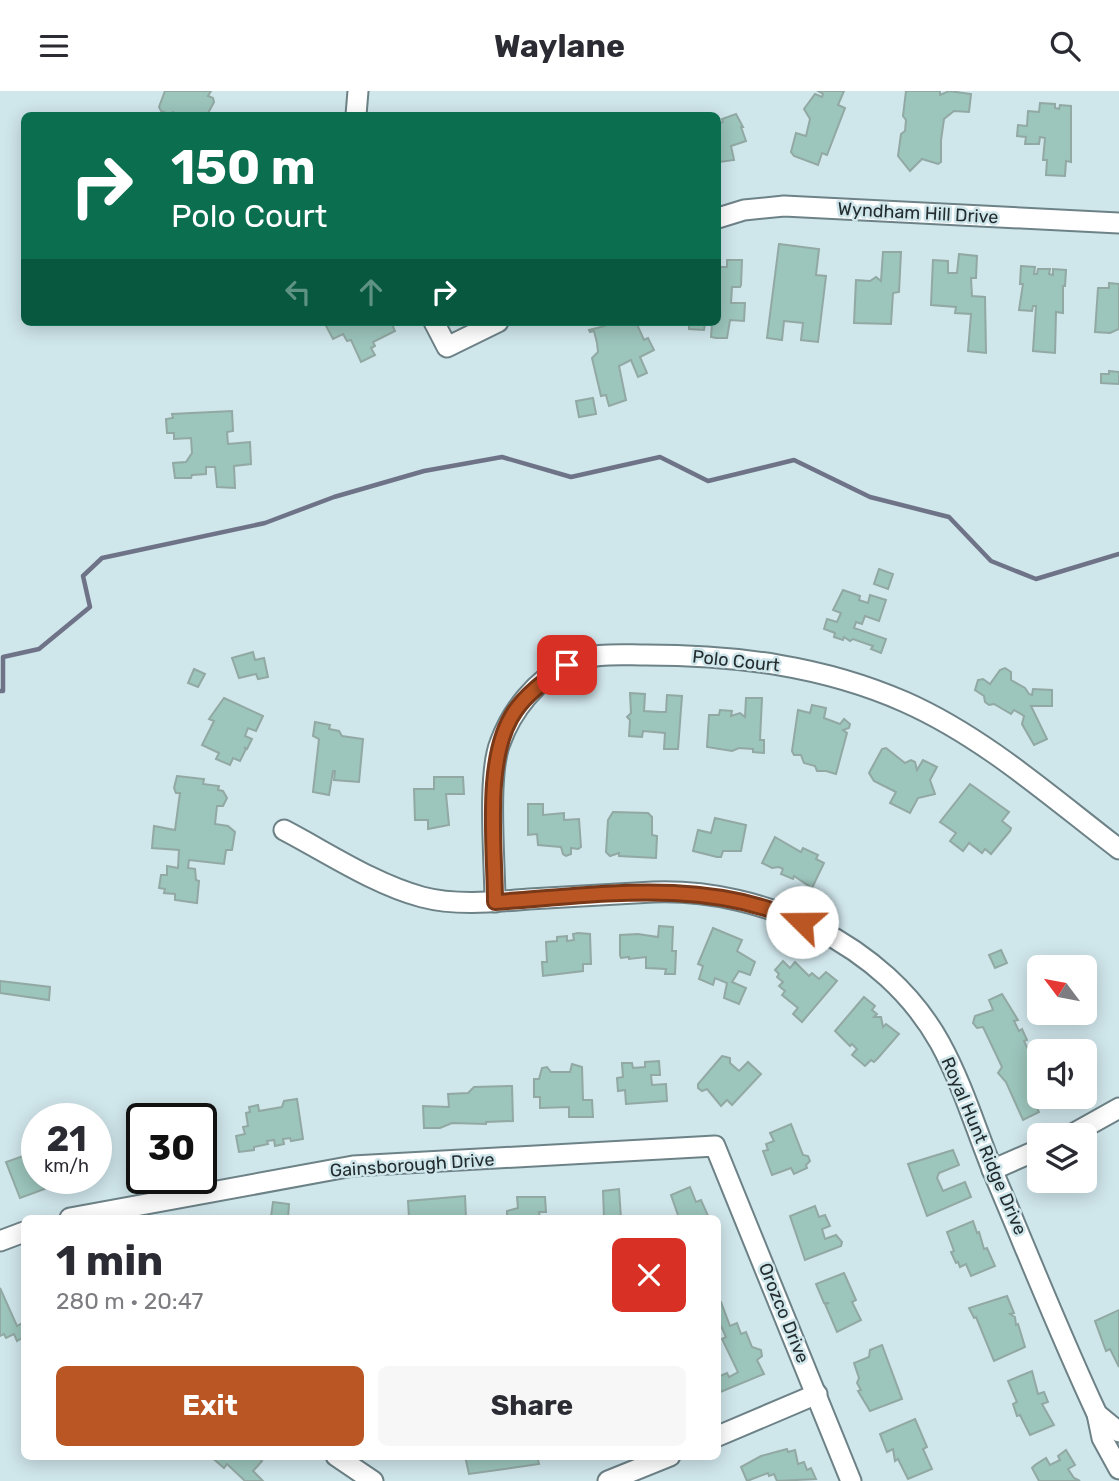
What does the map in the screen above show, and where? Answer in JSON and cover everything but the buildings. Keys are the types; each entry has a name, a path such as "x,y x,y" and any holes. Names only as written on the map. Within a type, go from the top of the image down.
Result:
{"street":[{"path":"356,112 358,91"},
{"name":"Wyndham Hill Drive","path":"721,218 744,210 784,205 1119,223"},
{"path":"436,326 447,347 490,326"},
{"name":"Polo Court","path":"495,902 495,773 499,745 514,712 534,689 567,665 596,655 701,655 764,661 842,677 906,702 970,736 1119,849"},
{"name":"Royal Hunt Ridge Drive","path":"285,830 403,891 446,902 708,893 780,912 836,940 890,982 921,1014 939,1041 959,1081 992,1170 1097,1414 1102,1438 1119,1469"},
{"path":"1092,1123 1119,1108"},
{"name":"Gainsborough Drive","path":"101,1215 152,1210 354,1166 715,1146"},
{"name":"Orozco Drive","path":"715,1146 851,1481"},
{"path":"992,1170 1027,1155"},
{"path":"0,1241 21,1233"},
{"path":"721,1435 817,1394"},
{"name":"Royal Hunt Ridge Drive","path":"1097,1414 1119,1432"},
{"path":"343,1460 373,1481"},
{"path":"608,1481 660,1460"}],"waterway":[{"path":"0,691 3,691 3,657 39,649 90,607 83,576 102,558 265,523 334,497 424,471 502,457 571,477 660,457 708,481 794,460 870,497 949,517 991,561 1036,579 1119,554"}],"route":[{"path":"567,665 534,689 514,712 499,745 495,773 495,902 619,894 708,893 780,912 802,922"}]}
